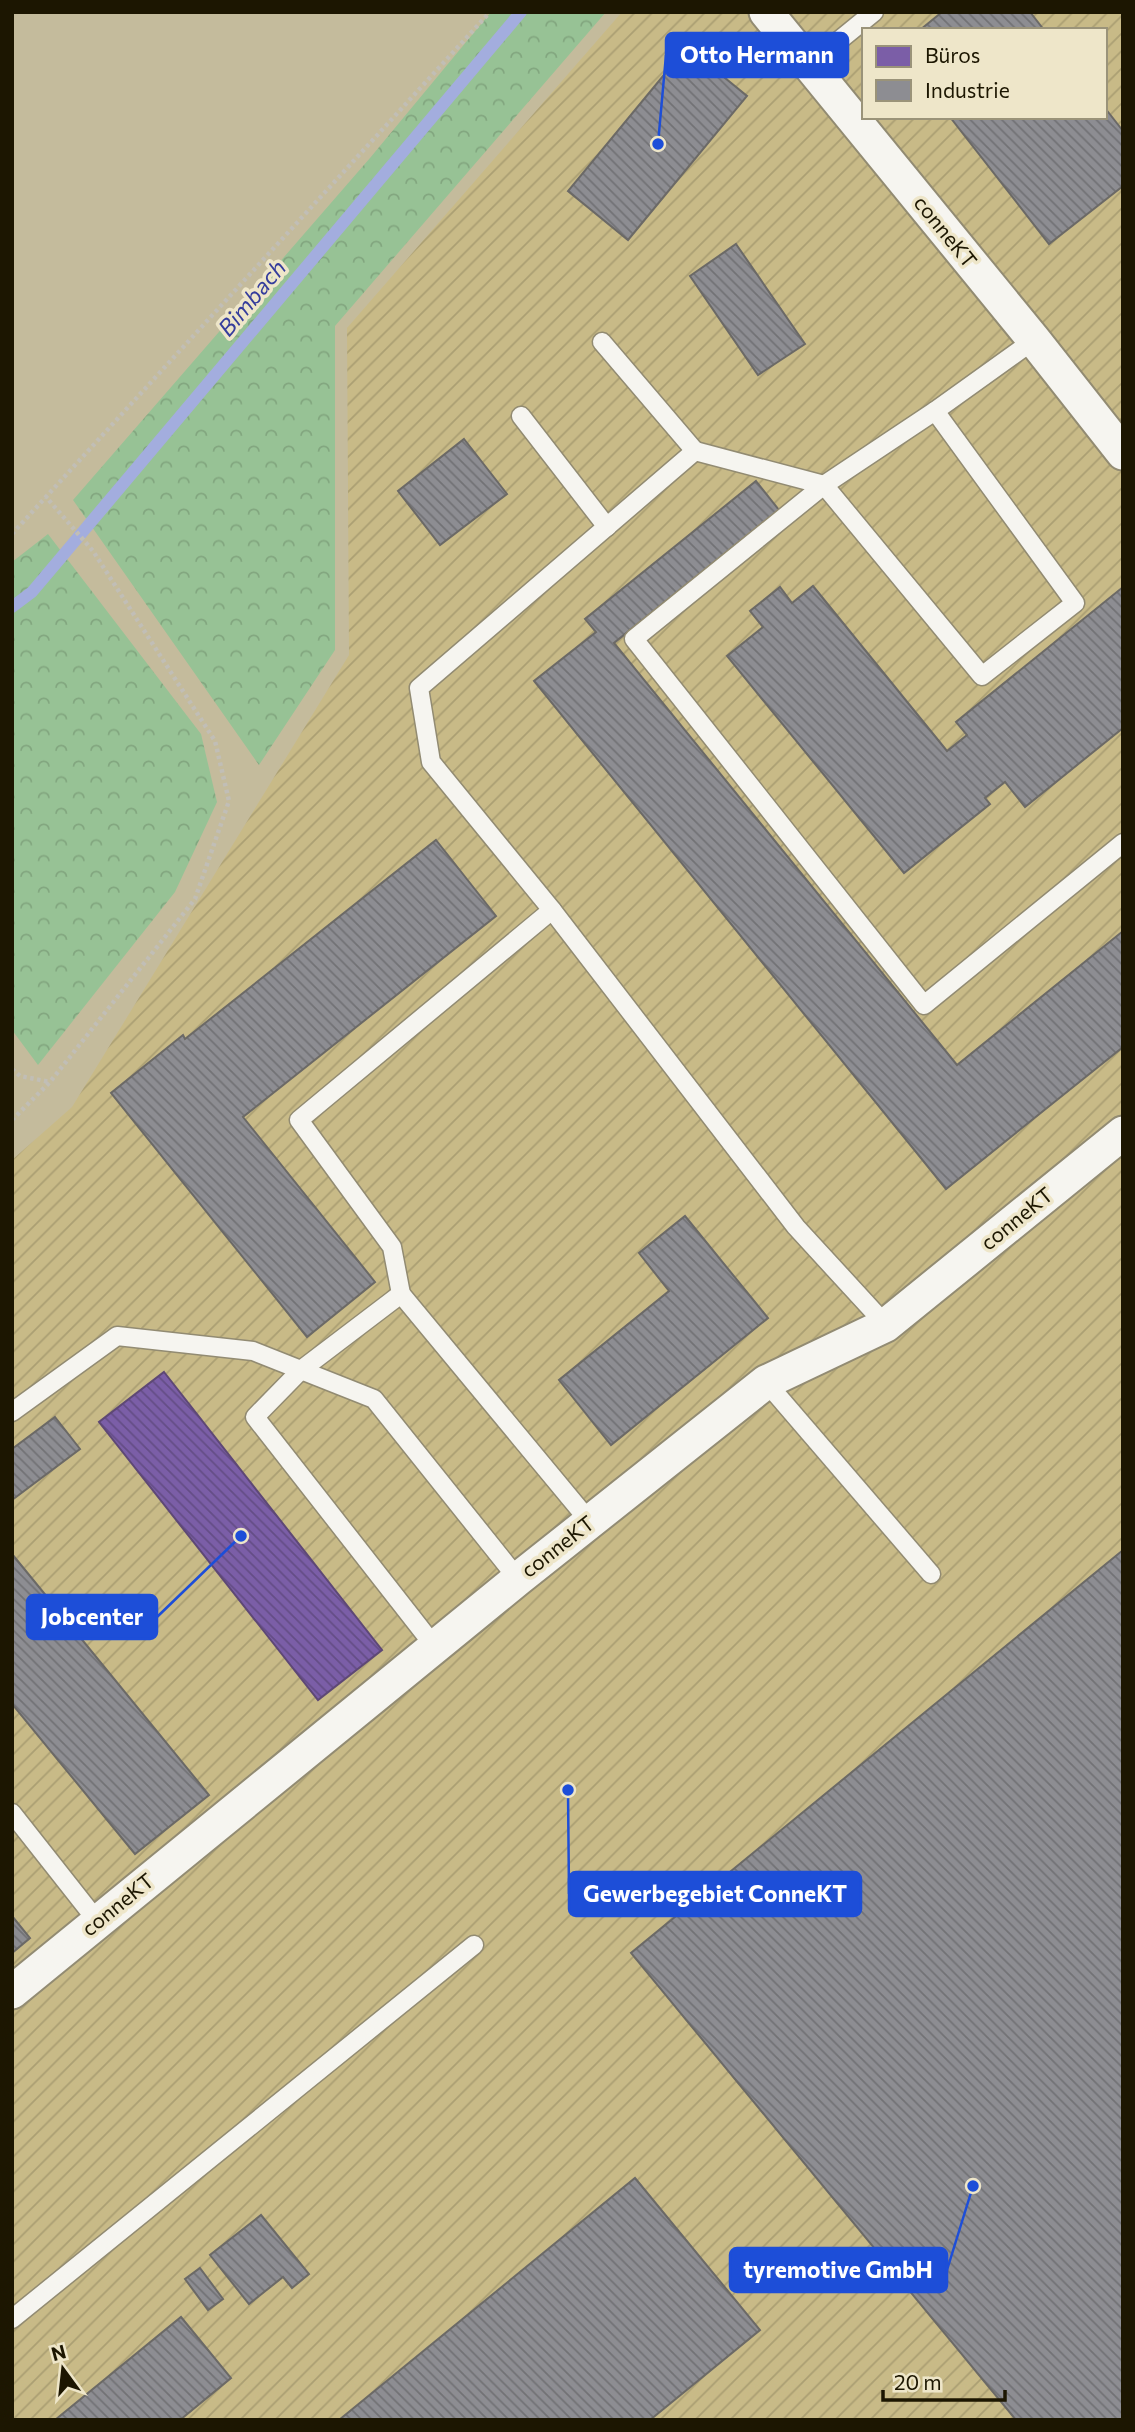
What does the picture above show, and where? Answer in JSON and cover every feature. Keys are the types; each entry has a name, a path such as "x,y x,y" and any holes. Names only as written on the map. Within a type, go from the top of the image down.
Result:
{"street":[{"name":"conneKT","path":"766,12 1123,453"},
{"name":"conneKT","path":"12,1992 518,1579 766,1382 886,1325 1123,1133"}],"lane":[{"path":"809,65 874,12"},
{"path":"1034,340 935,411 824,485 634,639 924,1005 1123,843"},
{"path":"602,342 695,451 824,485 982,676 1075,603 935,411"},
{"path":"521,416 607,527"},
{"path":"695,451 419,688 431,762 552,910 796,1227 886,1325"},
{"path":"552,910 299,1120 393,1247 401,1294 590,1522"},
{"path":"401,1294 301,1370 255,1417 435,1647"},
{"path":"12,1412 117,1336 253,1351 374,1399 518,1579"},
{"path":"766,1382 931,1574"},
{"path":"12,1813 98,1922"},
{"path":"12,2319 474,1945"}],"path":[{"path":"12,534 489,12"},
{"path":"12,1120 50,1082 195,899 229,801 215,741 93,551 46,497"},
{"path":"12,1069 20,1076 50,1082"}],"shaded area":[{"path":"622,12 1123,12 1123,2420 12,2420 12,1160 72,1107 349,655 347,328"}],"green space":[{"path":"491,12 606,12 335,326 335,650 259,765 73,500 370,158"},
{"path":"48,534 201,734 217,802 175,892 38,1065 12,1030 12,562"}],"building: Büros":[{"path":"164,1372 382,1650 318,1700 99,1422"}],"building: Industrie":[{"path":"942,12 1030,12 1042,28 922,28"},
{"path":"687,47 747,96 628,240 568,191"},
{"path":"1107,111 1123,131 1123,186 1049,244 952,119 1107,119"},
{"path":"736,244 805,344 758,375 690,276"},
{"path":"464,439 507,494 440,545 398,491"},
{"path":"756,481 779,510 614,643 957,1065 1123,931 1123,1047 946,1189 534,681 596,632 585,619"},
{"path":"813,586 947,751 967,735 956,722 1123,587 1123,728 1025,807 1005,782 985,798 990,804 904,873 727,656 763,627 750,611 780,587 792,603"},
{"path":"436,840 496,916 243,1117 375,1282 307,1337 111,1093 183,1035 185,1039"},
{"path":"685,1216 768,1318 611,1445 559,1380 669,1291 639,1253"},
{"path":"55,1417 80,1449 12,1500 12,1449"},
{"path":"1123,1550 1123,2420 1016,2420 631,1953"},
{"path":"12,1554 209,1795 135,1854 12,1704"},
{"path":"12,1916 30,1938 12,1953"},
{"path":"635,2178 760,2330 650,2420 339,2420"},
{"path":"261,2215 309,2274 292,2288 283,2277 249,2304 210,2255"},
{"path":"200,2268 223,2299 208,2310 185,2279"},
{"path":"181,2317 231,2378 180,2420 55,2420"}],"waterway":[{"name":"Bimbach","path":"12,607 32,592 521,12"}],"place":[{"name":"Otto Hermann","path":"658,144"},
{"name":"Jobcenter","path":"241,1536"},
{"name":"Gewerbegebiet ConneKT","path":"568,1790"},
{"name":"tyremotive GmbH","path":"973,2186"}]}
